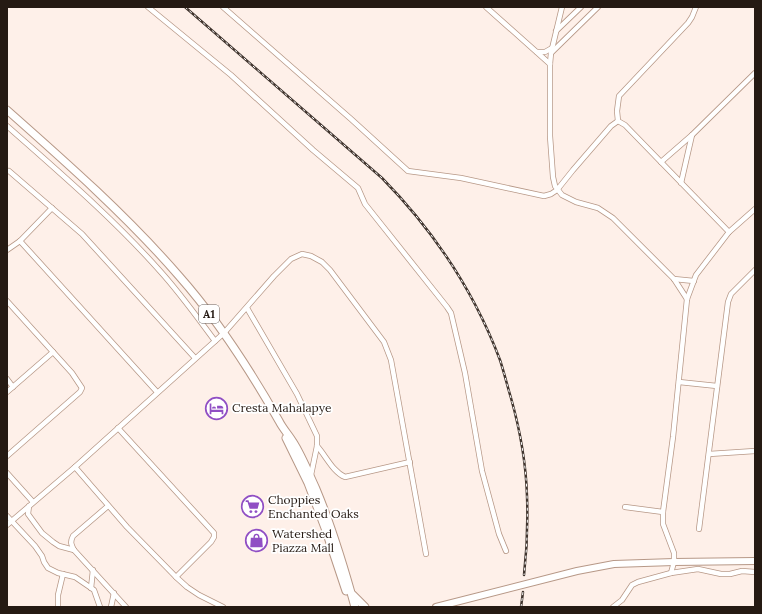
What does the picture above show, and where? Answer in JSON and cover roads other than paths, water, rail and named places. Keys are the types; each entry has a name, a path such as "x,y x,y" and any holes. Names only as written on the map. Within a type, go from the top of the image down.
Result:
{"highway":[{"name":"A1","path":"7,110 96,190 141,234 180,277 224,333 244,362 282,427 288,443 309,480 330,525 347,575 355,607"},
{"name":"A1","path":"309,480 351,607"},
{"path":"351,593 366,607"}],"main road":[{"path":"436,607 577,571 614,564 755,561"}],"street":[{"path":"148,7 231,75 307,145 358,188 365,204 451,313 465,373 482,471 499,534 506,551"},
{"path":"223,7 408,171 461,178 544,196 558,190 573,170 611,126 618,121"},
{"path":"486,7 550,64"},
{"path":"562,7 551,50 550,64 550,143 552,177 555,186 562,195 576,202 598,208 613,218 674,279 687,299"},
{"path":"556,31 581,7"},
{"path":"537,52 551,50 598,7"},
{"path":"618,121 617,111 619,96 688,23 696,7"},
{"path":"661,162 692,135 755,73"},
{"path":"618,121 625,125 729,232"},
{"path":"7,126 75,186 154,264 182,296 215,340"},
{"path":"681,183 692,135"},
{"path":"9,171 82,234 195,358"},
{"path":"7,250 20,240 52,208"},
{"path":"671,573 674,562 674,553 663,524 663,512 679,382 687,299 696,275 729,232 755,209"},
{"path":"20,240 156,392"},
{"path":"7,525 75,467 156,392 224,333 274,276 291,259 302,254 311,256 322,262 334,275 384,342 391,360 426,554"},
{"path":"699,529 729,298 755,270"},
{"path":"674,279 694,281"},
{"path":"7,301 77,378 82,388 80,392 7,456"},
{"path":"247,308 297,394 316,436 317,446 309,480"},
{"path":"7,392 53,352"},
{"path":"7,380 13,387"},
{"path":"679,382 717,386"},
{"path":"118,428 214,533 214,537 211,542 176,577"},
{"path":"317,446 326,456 334,469 340,475 345,476 410,462"},
{"path":"709,454 755,451"},
{"path":"75,467 108,506 176,577 199,595 220,606"},
{"path":"7,474 33,502"},
{"path":"29,506 28,514 42,533 59,546 74,550"},
{"path":"108,506 73,536 71,545 126,607"},
{"path":"625,507 663,512"},
{"path":"7,516 35,546 48,568 58,573 75,577 91,588 95,591 100,607"},
{"path":"612,607 622,600 632,584 671,573 698,569 721,574 730,574 742,571 755,572"},
{"path":"91,588 93,570"},
{"path":"58,607 58,594 62,574"},
{"path":"111,607 114,593"}],"railway":[{"path":"185,7 382,178 401,198 435,240 465,286 490,335 500,360 520,434 527,496 527,536 524,575"},
{"path":"521,607 523,592"}],"place":[{"name":"Cresta Mahalapye","path":"216,408"},
{"name":"Choppies Enchanted Oaks","path":"253,507"},
{"name":"Watershed Piazza Mall","path":"257,541"}]}
